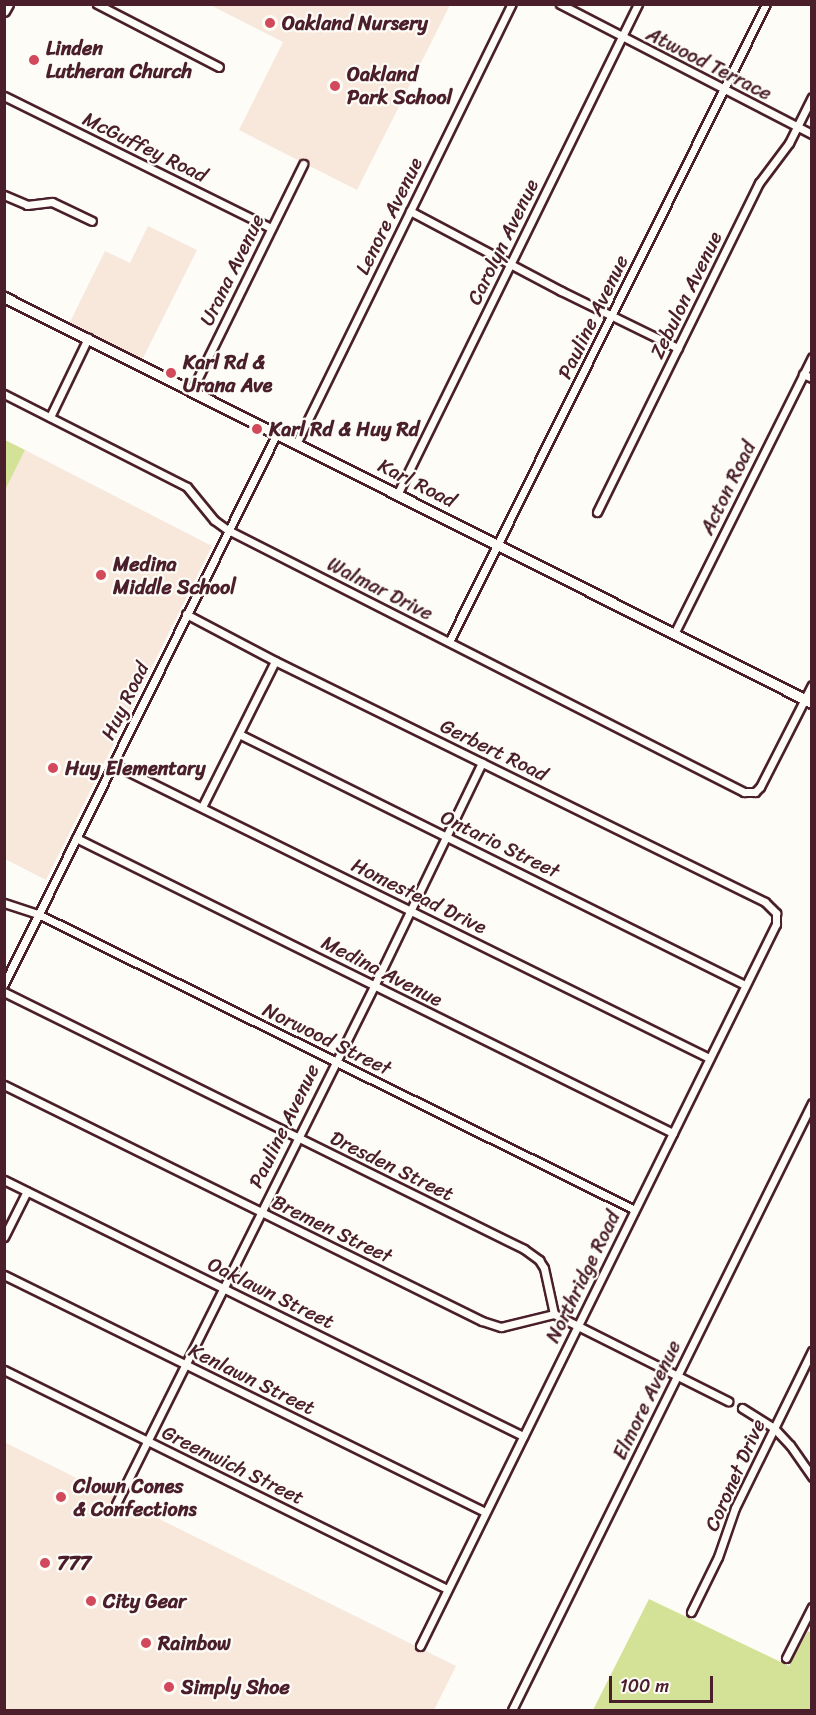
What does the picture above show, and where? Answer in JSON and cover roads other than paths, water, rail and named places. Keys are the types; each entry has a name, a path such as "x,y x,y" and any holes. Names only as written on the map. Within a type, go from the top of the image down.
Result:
{"main road":[{"path":"4,10 8,4"},
{"name":"Karl Road","path":"4,297 297,442 808,702"}],"street":[{"path":"97,4 219,67"},
{"name":"Lenore Avenue","path":"297,442 512,4"},
{"name":"Atwood Terrace","path":"560,4 812,134"},
{"name":"Carolyn Avenue","path":"398,493 638,4"},
{"name":"Pauline Avenue","path":"449,642 766,4"},
{"name":"McGuffey Road","path":"4,96 271,228"},
{"name":"Zebulon Avenue","path":"597,512 759,183 785,150 812,97"},
{"name":"Urana Avenue","path":"192,390 303,164"},
{"path":"4,195 27,205 52,202 92,221"},
{"path":"410,212 510,265 678,348"},
{"path":"50,417 88,338"},
{"name":"Acton Road","path":"674,634 812,357"},
{"path":"803,374 812,378"},
{"name":"Walmar Drive","path":"4,394 186,487 214,520 228,530 744,792 755,792 760,787 808,702"},
{"name":"Huy Road","path":"4,984 277,433"},
{"name":"Gerbert Road","path":"186,614 275,661 765,902 776,913 776,924"},
{"path":"202,807 275,661"},
{"path":"808,702 812,685"},
{"name":"Ontario Street","path":"239,734 745,985"},
{"name":"Pauline Avenue","path":"116,1504 334,1061 374,986 482,763"},
{"name":"Homestead Drive","path":"113,764 709,1058"},
{"name":"Medina Avenue","path":"76,838 673,1133"},
{"name":"Norwood Street","path":"4,903 38,914 634,1210"},
{"name":"Northridge Road","path":"420,1646 776,924"},
{"name":"Dresden Street","path":"4,992 533,1254 544,1268 554,1314"},
{"name":"Bremen Street","path":"4,1085 482,1321 501,1327 554,1314"},
{"name":"Elmore Avenue","path":"512,1710 812,1103"},
{"name":"Oaklawn Street","path":"4,1180 522,1436"},
{"path":"4,1237 27,1191"},
{"name":"Kenlawn Street","path":"4,1275 485,1512"},
{"path":"554,1314 728,1401"},
{"name":"Coronet Drive","path":"691,1612 718,1557 726,1530 812,1352"},
{"name":"Greenwich Street","path":"4,1370 447,1589"},
{"path":"742,1408 774,1428 812,1477"},
{"path":"786,1658 812,1607"}],"place":[{"name":"Oakland Nursery","path":"270,23"},
{"name":"Linden Lutheran Church","path":"34,60"},
{"name":"Oakland Park School","path":"335,86"},
{"name":"Karl Rd & Urana Ave","path":"171,373"},
{"name":"Karl Rd & Huy Rd","path":"257,429"},
{"name":"Medina Middle School","path":"101,575"},
{"name":"Huy Elementary","path":"53,768"},
{"name":"Clown Cones & Confections","path":"61,1497"},
{"name":"777","path":"45,1563"},
{"name":"City Gear","path":"91,1601"},
{"name":"Rainbow","path":"146,1643"},
{"name":"Simply Shoe","path":"169,1687"}]}
